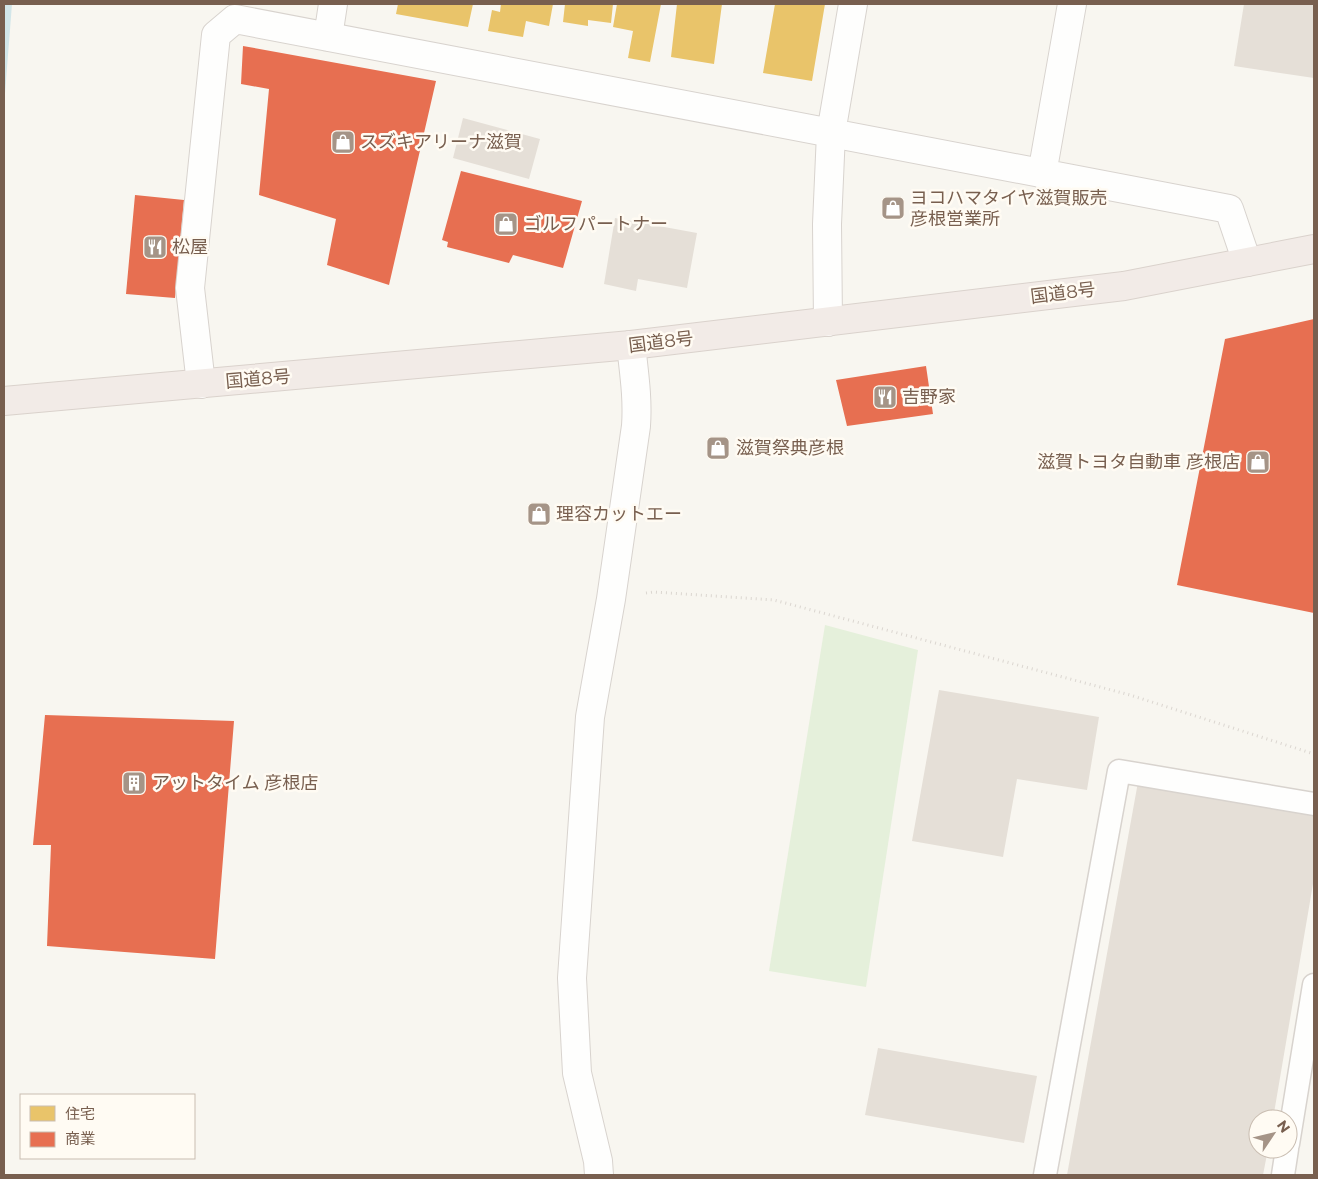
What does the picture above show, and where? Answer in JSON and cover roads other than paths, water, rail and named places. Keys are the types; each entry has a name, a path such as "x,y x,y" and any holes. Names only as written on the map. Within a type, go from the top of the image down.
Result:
{"highway":[{"name":"国道8号","path":"4,401 631,346 1124,286 1314,249"}],"street":[{"path":"328,37 333,4"},
{"path":"828,322 827,224 831,133 852,4"},
{"path":"1042,174 1072,4"},
{"path":"201,384 190,288 216,35 235,19 1229,209 1246,262"},
{"path":"599,1175 598,1161 577,1073 572,978 590,717 611,600 636,426 636,389 631,346"}],"lane":[{"path":"1045,1175 1119,771 1314,804"},
{"path":"1296,1109 1310,1042 1314,985"},
{"path":"1283,1175 1285,1159"}],"place":[{"name":"スズキアリーナ滋賀","path":"343,142"},
{"name":"ヨコハマタイヤ滋賀販売 彦根営業所","path":"893,208"},
{"name":"ゴルフパートナー","path":"506,224"},
{"name":"松屋","path":"155,247"},
{"name":"吉野家","path":"885,397"},
{"name":"滋賀祭典彦根","path":"718,448"},
{"name":"滋賀トヨタ自動車 彦根店","path":"1258,462"},
{"name":"理容カットエー","path":"539,514"},
{"name":"アットタイム 彦根店","path":"134,783"}]}
